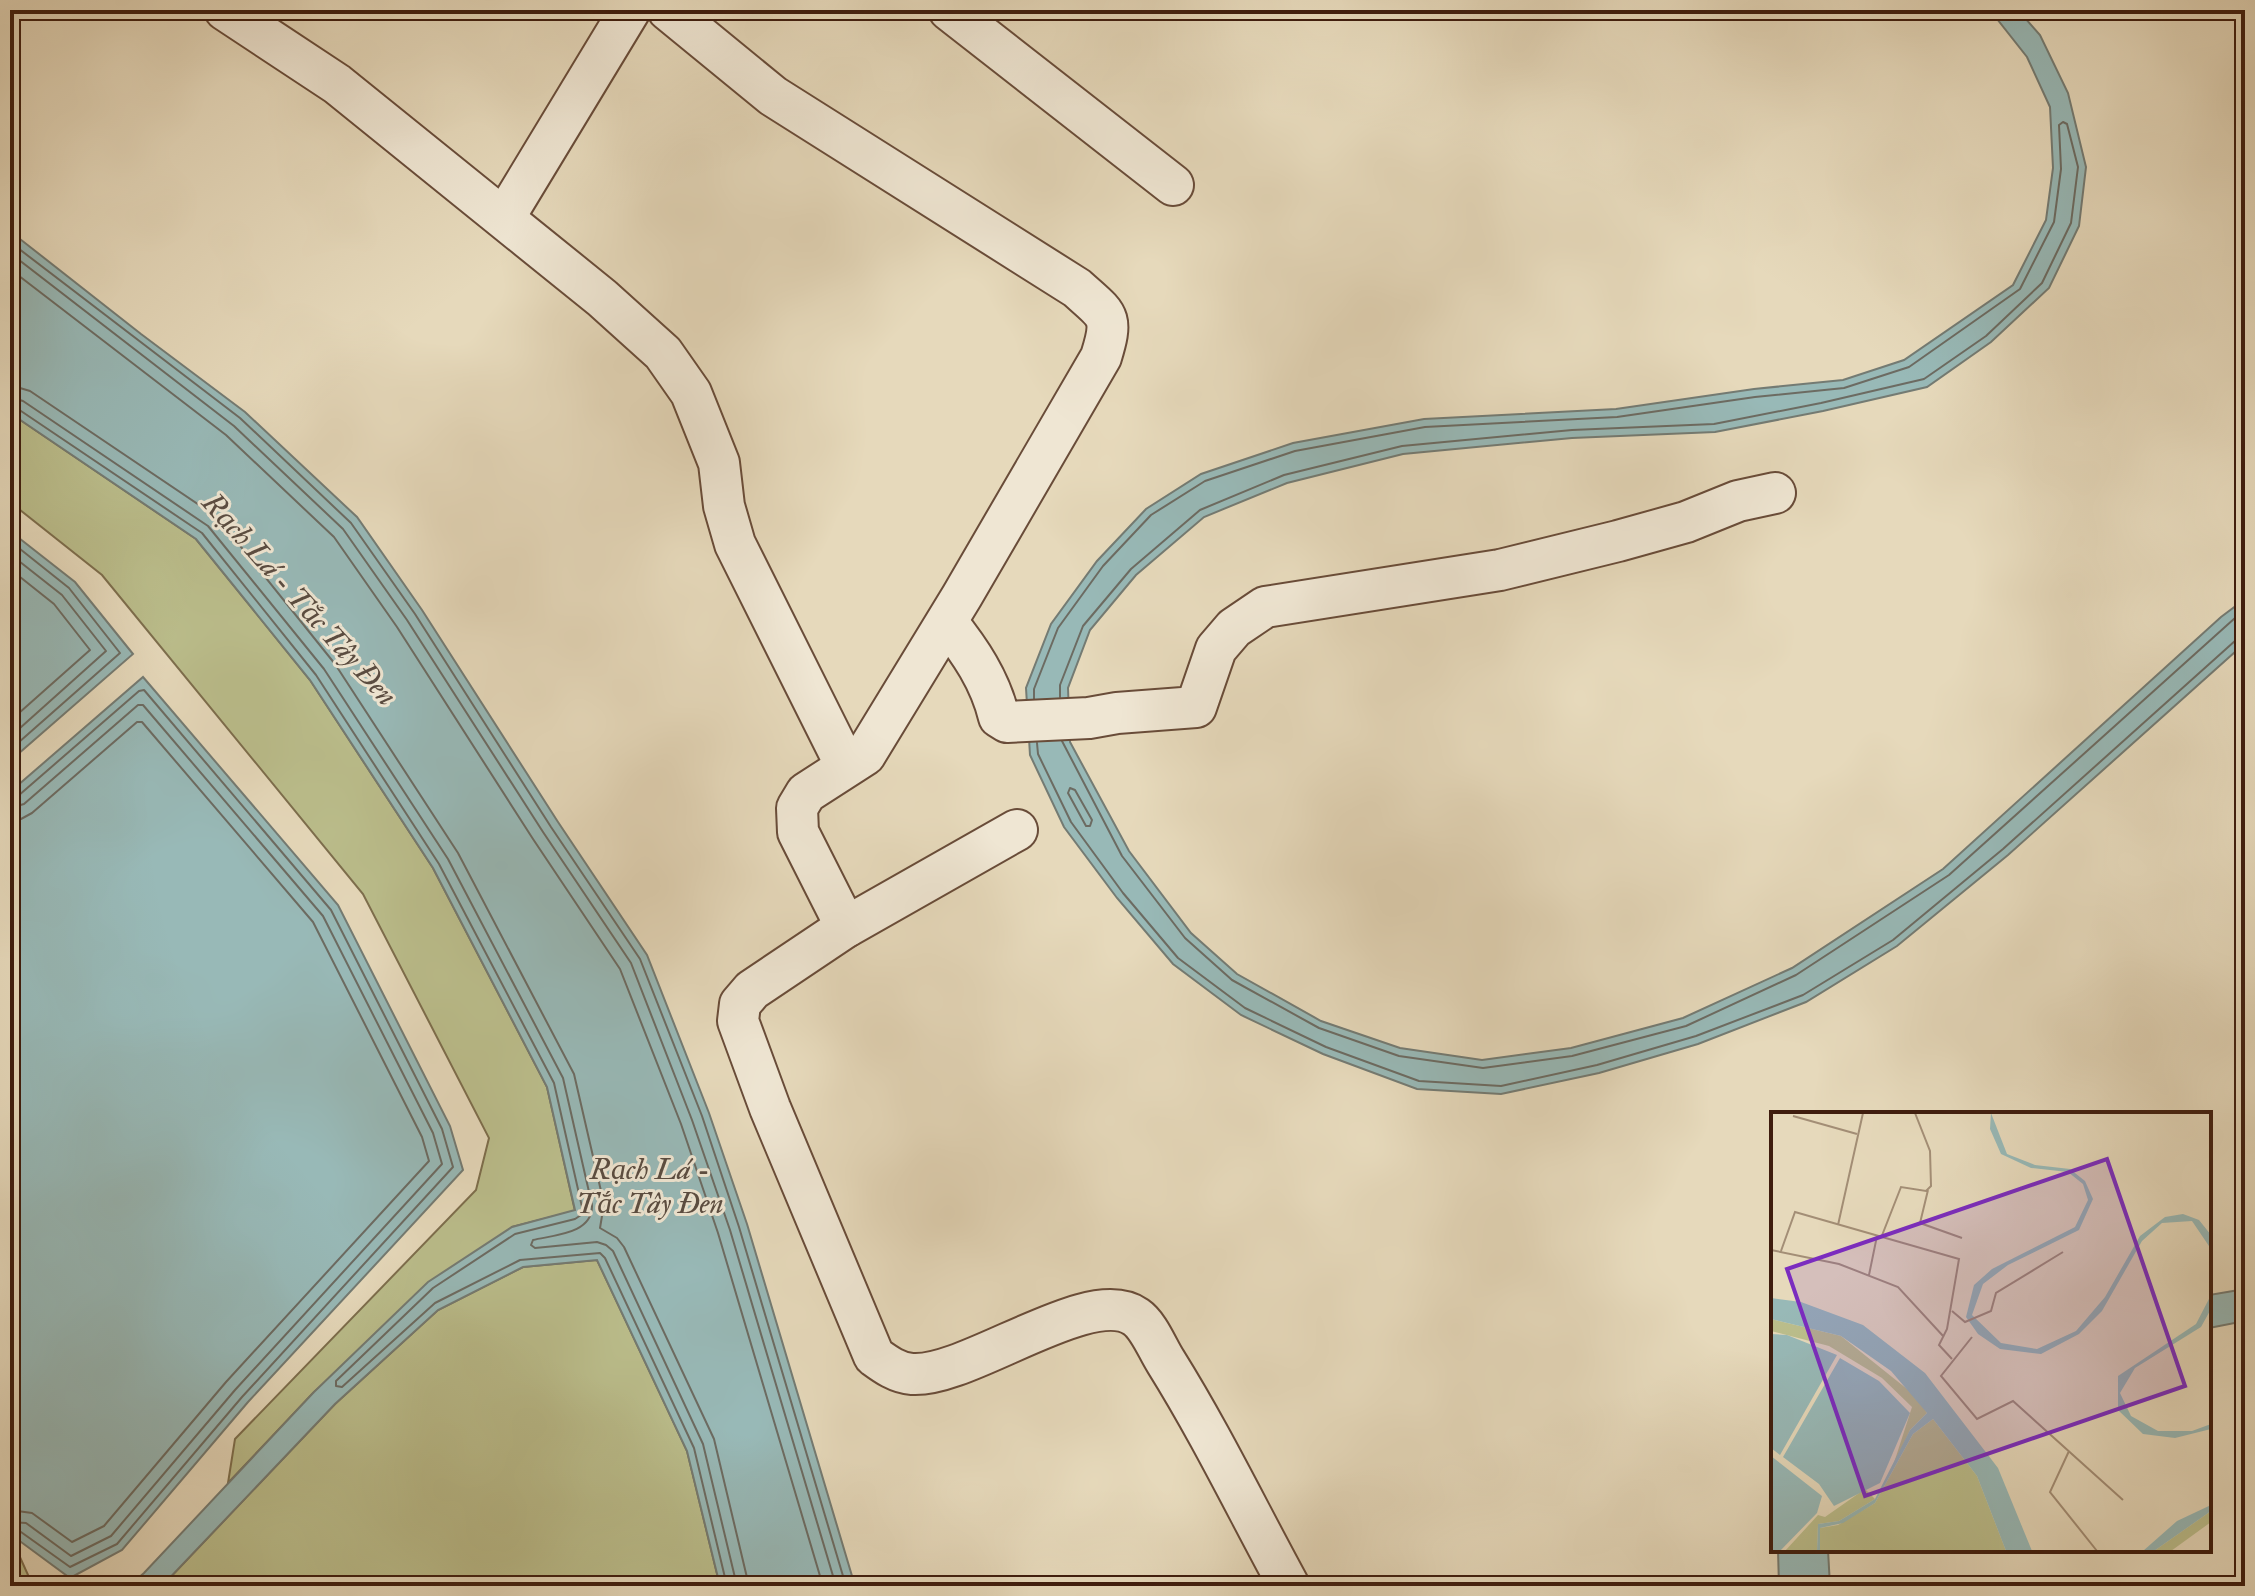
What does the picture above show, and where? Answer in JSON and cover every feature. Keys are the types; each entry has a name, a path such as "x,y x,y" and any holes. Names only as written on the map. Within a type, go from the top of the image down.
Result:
{"street":[{"path":"225,10 337,84 602,298 663,353 691,393 719,463 724,506 735,544 846,766"},
{"path":"504,218 630,10"},
{"path":"668,10 773,96 1077,288 1103,311 1110,327 1101,357 947,622 865,755 806,793 797,808 798,832 846,927"},
{"path":"949,10 1173,185"},
{"path":"947,622 971,651 985,677 999,717 1014,723 1196,707 1216,649 1234,628 1265,607 1500,570 1686,522 1738,501 1775,493"},
{"path":"1017,830 846,927 752,990 740,1004 738,1021 770,1108 874,1356 889,1367 912,1374 942,1369 1091,1311 1124,1310 1139,1319 1175,1377 1289,1586"}],"green space":[{"path":"10,413 196,539 310,680 433,868 547,1087 575,1211 512,1227 314,1392 228,1483 235,1439 476,1190 489,1138 363,894 102,575 10,502"},
{"path":"597,1260 687,1451 720,1586 162,1586 335,1404 438,1310 523,1267"},
{"path":"19,1555 33,1586 10,1586 10,1557"}],"water":[{"path":"1990,10 2018,10 2040,35 2068,93 2086,167 2079,226 2049,288 1991,342 1927,387 1823,411 1715,432 1572,438 1403,454 1287,483 1204,517 1136,575 1090,630 1068,688 1070,742 1129,851 1191,933 1237,974 1321,1021 1400,1048 1482,1060 1571,1048 1683,1018 1792,968 1943,869 2221,617 2245,599 2245,643 2008,855 1897,946 1806,1002 1698,1044 1599,1073 1501,1094 1417,1089 1323,1054 1241,1015 1173,964 1117,898 1064,827 1030,755 1026,688 1051,624 1097,561 1146,509 1201,474 1293,443 1424,419 1616,409 1843,380 1904,360 2013,285 2046,220 2053,168 2050,107 2027,57"},
{"name":"Rạch Lá - Tắc Tây Đen","path":"10,234 245,412 357,517 422,610 647,955 709,1113 747,1224 855,1586 720,1586 687,1451 597,1260 523,1267 438,1310 335,1404 162,1586 129,1586 314,1392 428,1282 512,1227 575,1210 547,1087 433,868 310,680 196,539 10,413"},
{"path":"10,531 75,582 133,654 10,761"},
{"path":"143,677 338,905 450,1126 463,1170 248,1402 122,1550 70,1578 17,1539 10,1541 10,792"},
{"path":"2245,1289 2245,1321 2211,1328 2211,1295"},
{"path":"1778,1552 1828,1552 1830,1586 1779,1586"}]}
